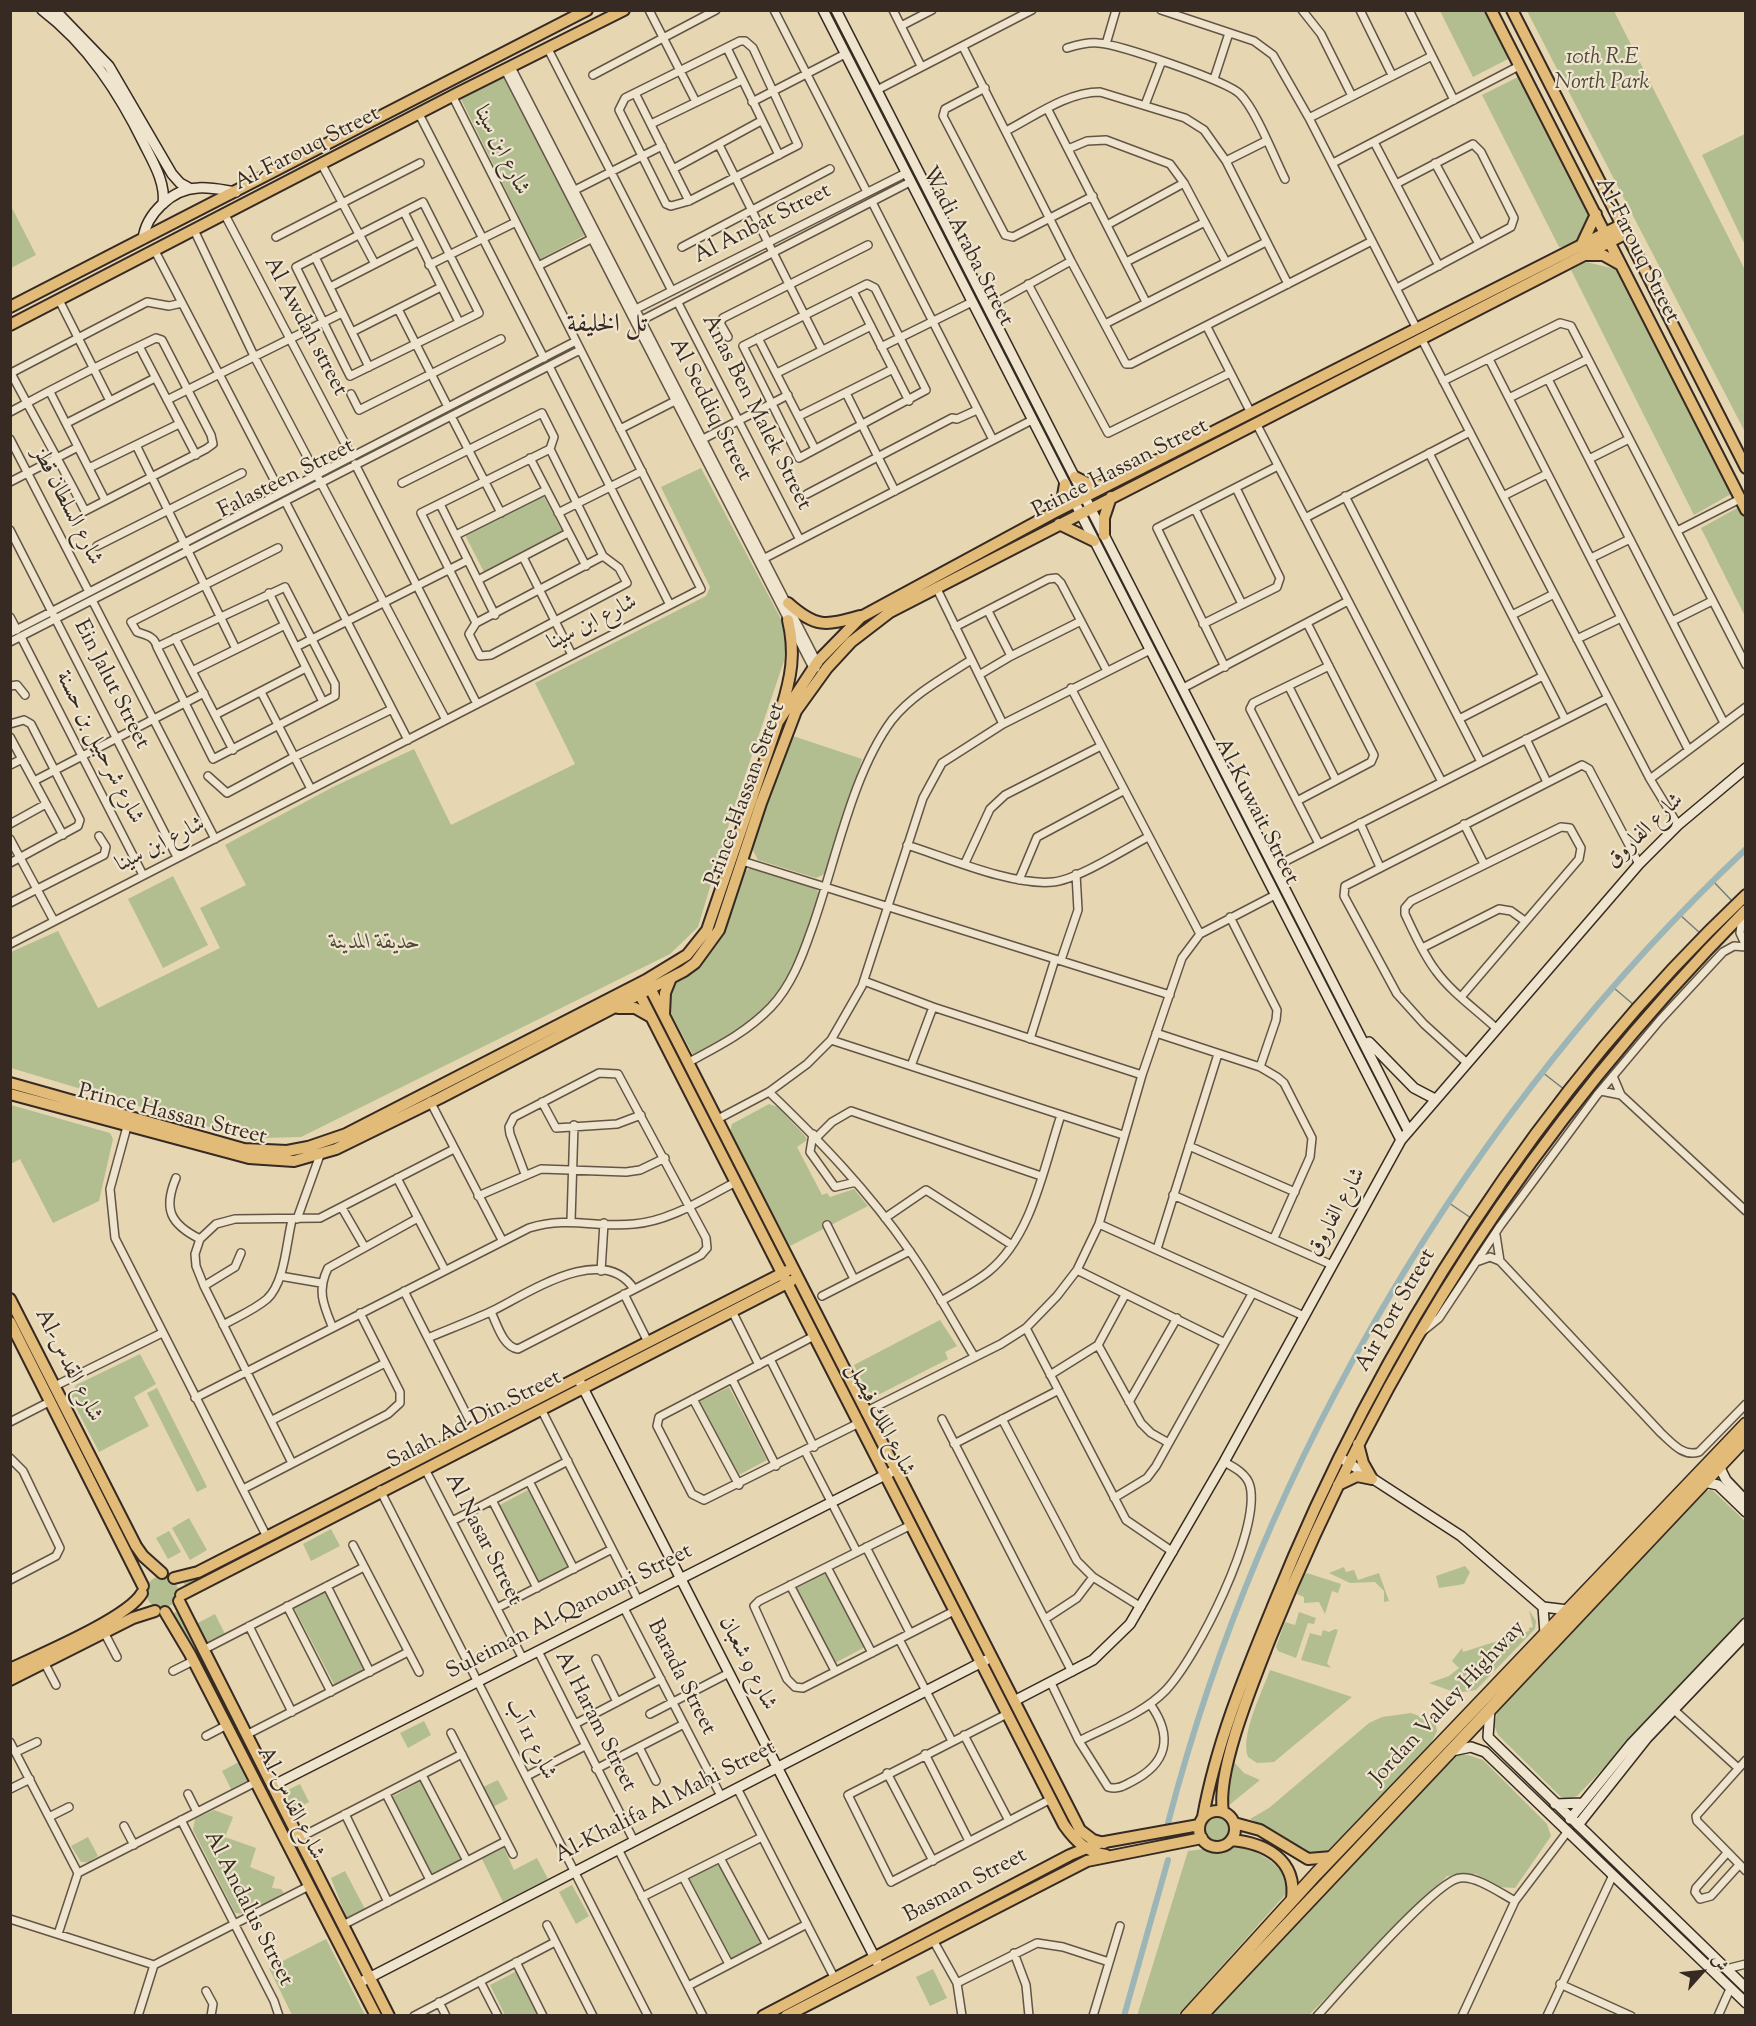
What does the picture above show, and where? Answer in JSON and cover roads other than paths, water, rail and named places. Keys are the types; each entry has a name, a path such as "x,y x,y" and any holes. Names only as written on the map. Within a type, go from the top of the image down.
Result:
{"highway":[{"name":"Jordan Valley Highway","path":"1201,2016 1451,1751 1465,1727 1490,1709 1746,1424"},
{"name":"Jordan Valley Highway","path":"1187,2016 1332,1857 1465,1727 1568,1610 1678,1502 1704,1482 1746,1438"}],"main road":[{"path":"42,10 74,38 106,76 128,112 148,152 161,182 163,204"},
{"path":"55,10 109,66 177,181 191,189 236,192"},
{"name":"Al-Farouq Street","path":"10,307 587,10"},
{"path":"593,10 600,23"},
{"name":"Al-Farouq Street","path":"10,325 624,10"},
{"name":"Wadi Araba Street","path":"823,10 1074,502"},
{"name":"Wadi Araba Street","path":"836,10 1085,497"},
{"name":"Al-Farouq Street","path":"1491,10 1746,510"},
{"name":"Al-Farouq Street","path":"1512,10 1746,468"},
{"path":"372,122 379,135"},
{"path":"148,152 157,146"},
{"path":"142,239 147,224 163,204 191,189"},
{"path":"1596,214 1581,251 1603,255 1622,266"},
{"name":"Prince Hassan Street","path":"10,1083 249,1158 276,1162 320,1155 638,990 687,955 707,930 778,722 819,668 866,614 1107,485 1253,418 1625,229"},
{"path":"112,254 120,269"},
{"path":"950,259 960,254"},
{"name":"Prince Hassan Street","path":"649,984 672,978 695,963 719,930 792,721 819,668 890,612 1085,511 1253,418"},
{"path":"1075,477 1095,486 1107,485"},
{"path":"1053,513 1062,501 1065,484"},
{"name":"Al-Kuwait Street","path":"1085,497 1085,511 1094,541 1401,1140"},
{"path":"1104,535 1104,518 1111,497"},
{"name":"Al-Kuwait Street","path":"1074,502 1085,511 1104,535 1408,1130"},
{"path":"1059,524 1094,541"},
{"path":"788,603 804,617 822,624 831,624 866,614"},
{"path":"778,722 792,670 793,641 788,620"},
{"path":"1212,771 1222,765"},
{"name":"شارع الفاروق","path":"1014,1701 1072,1672 1112,1645 1142,1607 1408,1130 1639,864 1678,825 1746,768"},
{"name":"Air Port Street","path":"1201,1821 1214,1768 1251,1658 1296,1550 1344,1460 1412,1322 1496,1188 1612,1041 1687,956 1746,896"},
{"name":"Air Port Street","path":"1223,1812 1222,1784 1250,1694 1301,1563 1338,1485 1344,1460 1358,1444 1418,1333 1504,1198 1550,1134 1647,1015 1744,912"},
{"path":"664,1014 665,993 672,978"},
{"name":"شارع الملك فيصل","path":"649,984 718,1119 790,1276 814,1336 859,1424 890,1472 1014,1701 1076,1841 1085,1848 1106,1855"},
{"name":"Prince Hassan Street","path":"10,1094 244,1149 287,1151 308,1148 428,1098 615,1008 638,990"},
{"name":"شارع الملك فيصل","path":"638,990 769,1248 790,1276 865,1412 911,1525 1051,1799 1069,1823 1085,1835 1104,1843"},
{"path":"615,1008 634,1008 651,1017"},
{"path":"1355,1026 1374,1049 1414,1088 1435,1098"},
{"path":"762,1284 771,1263 769,1248"},
{"name":"Salah Ad-Din Street","path":"174,1578 198,1572 267,1537 425,1469 541,1409 648,1342 762,1284 790,1276"},
{"name":"Salah Ad-Din Street","path":"180,1598 475,1431 732,1311 790,1276"},
{"name":"Al-شارع القدس","path":"10,1299 55,1386 143,1589"},
{"name":"Al-شارع القدس","path":"10,1322 51,1401 80,1446"},
{"name":"شارع 9 شعبان","path":"580,1383 877,1963"},
{"path":"1358,1444 1363,1463 1372,1479"},
{"name":"Al-شارع القدس","path":"85,1457 136,1546 143,1556 162,1573"},
{"path":"1344,1460 1461,1536 1543,1607 1568,1610"},
{"path":"1719,1466 1726,1480 1746,1501"},
{"name":"Suleiman Al-Qanouni Street","path":"272,1786 890,1472"},
{"path":"1338,1485 1357,1476 1372,1479"},
{"path":"1704,1482 1718,1485 1746,1512"},
{"path":"10,1669 54,1653 146,1612 160,1611 180,1598 180,1585 174,1578 162,1573 150,1576 138,1600 121,1613 54,1653 44,1662 10,1680"},
{"path":"143,1589 146,1604 160,1611"},
{"name":"Al-شارع القدس","path":"180,1598 203,1650 389,2016"},
{"path":"1543,1607 1545,1634"},
{"name":"Al-شارع القدس","path":"160,1611 193,1661 376,2016"},
{"path":"1574,1822 1583,1803 1746,1623"},
{"path":"1574,1822 1587,1813 1671,1707 1746,1634"},
{"name":"Al-Khalifa Al Mahi Street","path":"359,1983 991,1658"},
{"path":"1488,1737 1490,1709"},
{"path":"1744,1986 1488,1737 1482,1736 1478,1740 1480,1749 1746,2003"},
{"path":"1451,1751 1466,1747 1480,1749"},
{"path":"1555,1804 1583,1803"},
{"path":"1292,1899 1294,1879 1282,1861 1256,1845 1231,1840 1218,1846 1210,1845 1202,1838 1201,1821 1212,1811 1223,1812 1234,1823 1260,1830 1308,1859 1332,1857"},
{"path":"1587,1813 1590,1838"},
{"name":"Basman Street","path":"786,2016 1085,1848 1201,1821"},
{"path":"1231,1840 1234,1834 1234,1823"},
{"name":"Basman Street","path":"763,2016 835,1979 933,1940 1087,1861 1106,1855 1202,1838"}],"street":[{"path":"649,10 696,102"},
{"path":"593,75 716,10"},
{"path":"774,10 867,192"},
{"path":"893,10 921,66"},
{"path":"901,26 932,10"},
{"path":"877,90 1032,10"},
{"path":"1106,44 1116,10"},
{"path":"1161,10 1254,41 1273,55 1309,118 1650,779 1678,825"},
{"path":"1302,10 1321,34 1352,96"},
{"path":"1360,10 1392,75"},
{"path":"1409,10 1454,100"},
{"path":"1214,79 1229,33"},
{"path":"740,41 749,44 798,145 689,201 671,206 666,204 619,110 625,98 680,72 740,41"},
{"path":"1067,48 1086,43 1106,44 1214,79 1239,93 1246,101 1286,179"},
{"path":"963,47 1123,361 1131,364 1208,327 1372,241"},
{"path":"727,48 779,155"},
{"path":"548,49 672,291"},
{"path":"752,102 845,54"},
{"path":"1309,118 1432,56"},
{"path":"1145,105 1161,63"},
{"path":"1332,163 1519,66"},
{"name":"Al Seddiq Street","path":"508,69 575,190 595,237 642,320 679,399 703,438 762,560 788,620 819,668"},
{"name":"Al Seddiq Street","path":"508,69 762,560 788,603 819,668"},
{"path":"651,124 742,80"},
{"path":"985,88 945,109 943,116 1005,235 1013,237 1092,196"},
{"path":"1006,131 1077,95 1091,92 1100,92 1185,118 1204,129 1226,161 1288,284"},
{"path":"635,93 689,201"},
{"name":"شارع ابن سينا","path":"10,944 701,589 453,97"},
{"path":"1048,110 1146,302"},
{"path":"419,114 544,358"},
{"path":"674,169 761,121"},
{"path":"1068,149 1087,141 1106,140 1162,160 1177,171 1226,262"},
{"path":"1226,161 1266,141"},
{"path":"1374,142 1439,266"},
{"path":"719,145 822,350"},
{"path":"1396,184 1468,145 1478,147 1514,218 1511,227 1396,288"},
{"path":"575,190 662,146"},
{"path":"276,237 420,163"},
{"path":"1435,163 1479,244"},
{"path":"322,165 375,264"},
{"path":"682,248 830,169"},
{"name":"Al Anbat Street","path":"636,309 906,172"},
{"name":"Al Anbat Street","path":"642,320 910,182"},
{"path":"1107,225 1184,183"},
{"path":"423,202 479,313 350,376 296,267 359,235 423,202"},
{"path":"872,202 993,440"},
{"path":"404,212 459,322"},
{"name":"Al Awdah street","path":"225,215 354,461 477,704"},
{"path":"429,265 516,222"},
{"path":"1126,262 1205,222"},
{"path":"194,230 255,358 446,720"},
{"path":"538,266 595,237"},
{"path":"330,287 418,242"},
{"path":"1105,324 1266,242"},
{"path":"728,337 720,323 723,318 868,245"},
{"path":"155,251 408,740"},
{"path":"315,257 369,367"},
{"path":"987,307 1071,261"},
{"path":"867,284 875,288 926,390 799,458 742,346 804,315 867,284"},
{"path":"1028,284 1108,433 1230,372"},
{"path":"352,332 441,287"},
{"path":"853,291 909,401"},
{"path":"59,300 110,401"},
{"path":"10,412 27,403 50,392 94,368 156,338 162,340 211,435 213,444 196,455 85,511 58,457 27,403 11,373 147,302 169,306 182,303"},
{"path":"881,346 972,302"},
{"name":"Anas Ben Malek Street","path":"678,303 800,540"},
{"path":"399,309 448,407"},
{"path":"167,400 342,313"},
{"path":"1443,381 1566,322 1746,665"},
{"path":"777,373 871,326"},
{"path":"1208,327 1442,782"},
{"path":"758,338 815,449"},
{"path":"351,394 359,410 432,376 501,339"},
{"name":"Falasteen Street","path":"14,631 184,543 283,497 320,483 448,407 576,341"},
{"path":"139,346 196,455"},
{"name":"Falasteen Street","path":"10,642 188,551 283,497 316,475 354,461 451,416 580,350"},
{"path":"1489,359 1688,749"},
{"path":"1509,398 1587,359"},
{"path":"549,366 670,605"},
{"path":"799,417 893,369"},
{"path":"67,423 155,378"},
{"path":"1548,379 1724,723"},
{"path":"50,392 105,500"},
{"path":"846,393 895,491"},
{"path":"703,438 788,395"},
{"path":"620,429 679,399"},
{"path":"807,494 952,418 957,419 977,410"},
{"path":"402,483 542,413 554,437 550,449 603,556 619,568 627,583 491,655 480,656 469,634 476,623 603,556"},
{"path":"451,416 501,513"},
{"path":"762,560 1032,420"},
{"path":"89,468 179,424"},
{"path":"1305,518 1470,432"},
{"name":"شارع السلطان قطز","path":"10,439 89,592"},
{"path":"1589,459 1629,439"},
{"path":"136,445 236,649"},
{"path":"10,482 78,447"},
{"path":"476,623 421,513 550,449"},
{"path":"1429,453 1565,719"},
{"path":"530,458 586,566"},
{"path":"1225,667 1156,532 1160,526 1278,466"},
{"path":"558,513 642,471"},
{"path":"97,546 242,473"},
{"path":"1503,496 1547,474"},
{"path":"1203,624 1277,587 1280,578 1236,488"},
{"path":"456,535 546,490"},
{"path":"1345,496 1481,762"},
{"path":"1677,531 1740,499"},
{"path":"440,504 495,615"},
{"path":"1195,509 1242,604"},
{"name":"Ein Jalut Street","path":"10,530 177,857"},
{"path":"478,580 568,533"},
{"path":"1591,558 1630,539"},
{"path":"158,647 285,587 337,692 279,726 213,759 154,639 137,632 131,622 278,548"},
{"path":"523,557 572,655"},
{"path":"296,647 468,560"},
{"path":"955,627 1052,577 1059,580 1107,671"},
{"path":"936,587 1003,723"},
{"path":"269,593 322,702"},
{"path":"1512,615 1554,594"},
{"path":"92,600 215,839"},
{"path":"1672,621 1712,600"},
{"path":"1183,688 1348,602"},
{"path":"988,611 1011,656"},
{"path":"10,617 14,631"},
{"path":"1577,639 1621,618"},
{"path":"979,675 1011,656 1081,621"},
{"path":"1296,801 1371,762 1374,755 1308,623"},
{"path":"192,671 285,625"},
{"name":"شارع شرحبيل بن حسنة","path":"21,637 143,875"},
{"path":"175,638 233,750"},
{"path":"707,1125 769,1092 807,1064 831,1040 864,981 923,798 942,763 1003,723 1150,650"},
{"path":"689,1062 743,1032 773,1005 800,963 827,887 860,780 877,743 901,710 916,696 971,660"},
{"path":"1319,844 1250,709 1253,703 1329,666"},
{"path":"215,715 306,668"},
{"path":"1459,719 1543,676"},
{"path":"10,686 19,686 25,695"},
{"path":"1288,687 1336,780"},
{"path":"1071,688 1200,934"},
{"path":"261,692 311,789"},
{"path":"34,781 204,693"},
{"path":"1274,867 1608,698"},
{"path":"1650,779 1746,707"},
{"path":"208,776 227,793 392,709"},
{"path":"10,724 24,720 31,724 80,823 63,835 10,863"},
{"path":"10,736 63,835"},
{"path":"1526,739 1547,782"},
{"path":"965,863 995,803 1101,746"},
{"path":"10,765 22,759"},
{"path":"1467,1063 1424,1024 1397,994 1344,896 1344,889 1348,884 1580,766 1587,766 1639,864"},
{"path":"1019,880 1037,837 1123,790"},
{"path":"10,824 46,804"},
{"path":"1360,823 1380,867"},
{"path":"1464,824 1484,864"},
{"path":"1461,996 1581,855 1581,848 1570,828 1561,826 1407,905 1405,914 1437,973 1461,996 1497,1029"},
{"path":"10,903 104,855 106,847 99,836"},
{"path":"907,845 1019,880 1053,882 1076,874 1148,837"},
{"path":"10,839 54,921"},
{"path":"742,861 1170,995"},
{"path":"1030,1039 1078,910 1076,874"},
{"path":"865,1412 1026,1328 1077,1270 1099,1224 1123,1135 1182,958 1200,934 1275,895"},
{"path":"1422,948 1499,909 1511,911 1525,921"},
{"path":"1418,1333 1434,1324 1560,1144 1660,1020 1723,952 1734,946 1746,946 1740,933 1744,912"},
{"path":"1230,917 1277,1010 1276,1020 1260,1066"},
{"path":"864,981 933,1007 1142,1075"},
{"path":"911,1066 933,1007"},
{"path":"1156,1033 1260,1066 1284,1083 1312,1138 1310,1157 1275,1238"},
{"path":"831,1040 1123,1135"},
{"path":"1157,1249 1218,1054"},
{"path":"490,1312 506,1342 513,1349 518,1349 705,1252 706,1238 618,1074 606,1071 514,1117 509,1127 525,1174"},
{"path":"1613,1076 1621,1095 1746,1211"},
{"path":"1601,1091 1621,1095"},
{"path":"769,1092 815,1136 885,1218 910,1251 974,1356"},
{"path":"428,1098 502,1240"},
{"path":"542,1102 556,1128 574,1125 617,1124 641,1115"},
{"path":"856,1182 835,1187 810,1152 815,1136 832,1122 851,1111 1041,1176"},
{"path":"941,1301 989,1271 1011,1245 1027,1220 1061,1115"},
{"path":"128,1121 110,1189 115,1238 267,1537"},
{"path":"571,1221 574,1125"},
{"path":"1550,1134 1560,1144"},
{"path":"1189,1146 1295,1192"},
{"path":"292,1463 204,1286 195,1260 200,1239 208,1229 225,1221 320,1218 454,1149"},
{"path":"223,1325 268,1298 280,1276 294,1220 320,1155"},
{"path":"478,1196 541,1169 640,1170 665,1158"},
{"path":"176,1178 168,1201 170,1211 181,1228 200,1239"},
{"path":"398,1178 445,1270"},
{"path":"195,1398 502,1240 549,1222 604,1222 632,1225 651,1221 689,1206 736,1182"},
{"path":"885,1218 926,1190 1011,1245"},
{"path":"1173,1195 1332,1265"},
{"path":"342,1208 364,1246"},
{"path":"332,1326 323,1305 321,1283 328,1268 418,1218"},
{"path":"601,1271 604,1222"},
{"path":"1099,1224 1304,1316"},
{"path":"827,1225 854,1280"},
{"path":"1496,1233 1500,1261"},
{"path":"822,1296 910,1251"},
{"path":"204,1286 235,1268 241,1253"},
{"path":"1477,1262 1490,1257 1500,1261 1661,1433 1682,1451 1690,1454 1699,1452 1746,1404"},
{"path":"1077,1270 1223,1342"},
{"path":"428,1338 490,1312 567,1273 601,1271 623,1276 634,1289"},
{"path":"280,1276 321,1283"},
{"path":"404,1291 475,1431"},
{"path":"624,1294 648,1342"},
{"path":"1113,1498 1147,1478 1252,1294"},
{"path":"1050,1376 1098,1345 1125,1295"},
{"path":"732,1311 759,1365"},
{"path":"243,1489 388,1414 400,1403 400,1392 360,1313"},
{"path":"1129,1402 1177,1318"},
{"path":"1026,1328 1113,1498 1130,1524 1173,1552"},
{"path":"55,1386 162,1333"},
{"path":"814,1336 659,1417 656,1422 692,1494 700,1499 711,1499 859,1424"},
{"path":"1098,1345 1141,1423 1150,1433 1167,1442"},
{"path":"770,1359 814,1447"},
{"path":"272,1420 385,1363"},
{"path":"732,1379 776,1466"},
{"path":"954,1444 1057,1391"},
{"path":"693,1399 739,1485"},
{"path":"10,1422 51,1401"},
{"path":"541,1409 638,1600"},
{"path":"942,1419 1072,1672"},
{"path":"1002,1419 1068,1547 1093,1577 1142,1607"},
{"path":"805,1451 857,1552"},
{"path":"10,1458 23,1471 60,1548 56,1556 10,1580"},
{"path":"452,1521 568,1461"},
{"path":"1079,1741 1150,1704 1167,1689 1188,1661 1221,1599 1242,1548 1251,1495 1250,1484 1239,1470 1224,1462"},
{"name":"Al Nasar Street","path":"425,1469 523,1659"},
{"path":"529,1481 574,1569"},
{"name":"شارع 11 آب","path":"379,1487 648,2016"},
{"path":"492,1500 537,1588"},
{"path":"911,1525 790,1585 754,1606 787,1678 795,1687 803,1688 954,1611"},
{"path":"353,1545 419,1672"},
{"path":"866,1547 910,1633"},
{"path":"497,1608 612,1549"},
{"path":"203,1650 364,1567"},
{"path":"827,1567 872,1653"},
{"path":"1044,1619 1077,1598 1093,1577"},
{"path":"790,1585 835,1671"},
{"path":"327,1586 370,1672"},
{"path":"287,1606 331,1692"},
{"name":"Barada Street","path":"624,1608 721,1796"},
{"path":"249,1626 292,1712"},
{"path":"104,1632 117,1657"},
{"path":"899,1639 952,1741"},
{"name":"Al Haram Street","path":"538,1651 634,1841"},
{"path":"246,1735 408,1652"},
{"path":"596,1659 617,1702"},
{"path":"173,1671 193,1661"},
{"path":"44,1662 56,1685"},
{"path":"650,1714 729,1673"},
{"path":"575,1724 661,1679"},
{"path":"1051,1683 1079,1741 1108,1788 1118,1788 1155,1767 1165,1739 1161,1722 1150,1704"},
{"path":"1671,1707 1737,1767"},
{"path":"1007,1714 887,1773 848,1795 891,1882 1051,1799"},
{"path":"596,1769 684,1724"},
{"path":"206,1736 227,1725"},
{"path":"451,1733 513,1854"},
{"path":"964,1735 1009,1821"},
{"path":"10,1742 78,1873"},
{"path":"16,1752 37,1742"},
{"path":"527,1776 585,1746"},
{"path":"639,1747 656,1781"},
{"path":"299,1838 462,1754"},
{"path":"925,1754 969,1841"},
{"path":"1746,1760 1737,1767 1696,1816 1697,1821 1746,1871"},
{"path":"887,1773 933,1860"},
{"path":"422,1775 467,1861"},
{"path":"10,1790 30,1779"},
{"path":"58,1934 78,1873 256,1782"},
{"path":"737,1788 835,1979"},
{"path":"188,1794 197,1812"},
{"path":"386,1794 430,1880"},
{"path":"49,1817 69,1807"},
{"path":"345,1814 388,1902"},
{"name":"Al Andalus Street","path":"181,1820 274,2001 279,2016"},
{"path":"124,1826 134,1845"},
{"path":"1462,2016 1515,1901 1568,1831"},
{"path":"642,1897 762,1837"},
{"path":"343,1925 506,1841"},
{"path":"618,1849 703,2016"},
{"path":"1727,1853 1695,1890 1700,1899 1711,1896 1739,1865"},
{"path":"720,1858 766,1945"},
{"path":"1547,2016 1613,1875"},
{"path":"683,1877 729,1964"},
{"path":"1317,2016 1447,1883 1467,1878 1515,1901"},
{"path":"10,1919 154,1965 309,1886"},
{"path":"688,1986 807,1924"},
{"path":"547,1925 592,2016"},
{"path":"1093,2016 1120,1926"},
{"path":"933,1940 957,1983 962,2016"},
{"path":"414,2016 555,1942"},
{"path":"957,1983 1014,1953 1042,1943 1109,1962"},
{"path":"1014,1953 1026,1985 1029,2016"},
{"path":"516,1962 543,2016"},
{"path":"138,2016 154,1965"},
{"path":"1726,1969 1744,1965 1744,1986"},
{"path":"480,1981 498,2016"},
{"path":"1560,1984 1631,2016"},
{"path":"1718,2016 1730,1989"},
{"path":"206,1991 213,2004 211,2016"},
{"path":"439,2002 446,2016"}],"waterway":[{"path":"1168,1823 1209,1687 1260,1553 1320,1423 1390,1296 1467,1175 1553,1059 1646,950 1746,849"},
{"path":"1712,880 1732,901"},
{"path":"1679,914 1700,933"},
{"path":"1614,988 1634,1005"},
{"path":"1542,1072 1565,1090"},
{"path":"1449,1203 1471,1218"},
{"path":"1124,2016 1168,1860"}],"district":[{"name":"تل الخليفة","path":"607,327"}],"park label":[{"name":"10th R.E North Park","path":"1602,72"},
{"name":"حديقة المدينة","path":"375,944"}]}
